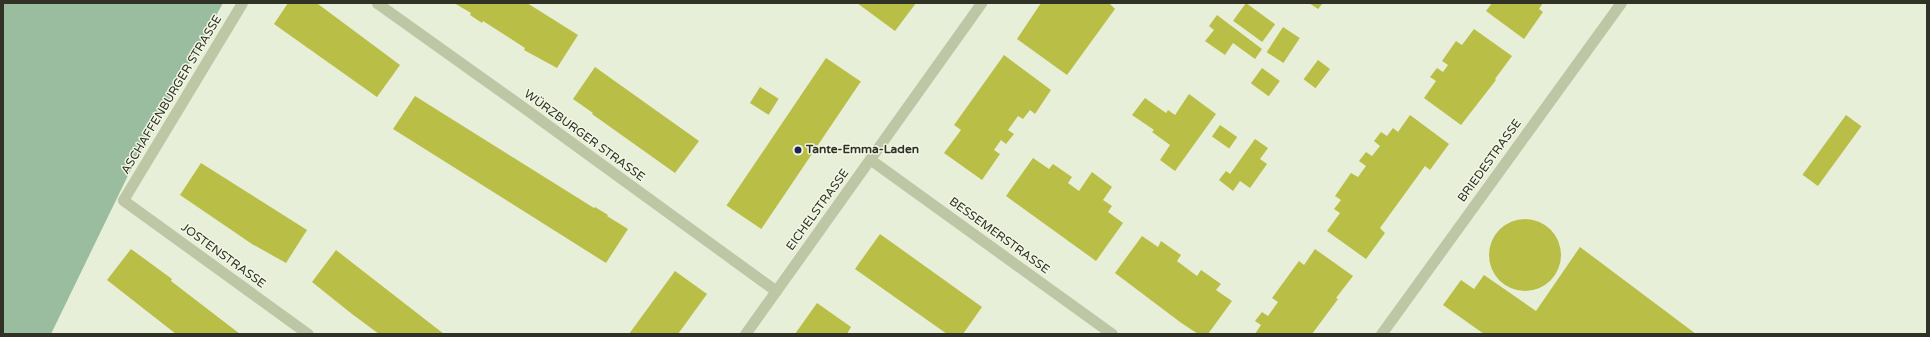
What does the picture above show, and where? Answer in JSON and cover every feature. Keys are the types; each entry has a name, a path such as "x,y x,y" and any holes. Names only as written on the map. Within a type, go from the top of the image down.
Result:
{"street":[{"name":"ASCHAFFENBURGER STRASSE","path":"123,200 242,3"},
{"name":"WÜRZBURGER STRASSE","path":"377,3 776,291"},
{"name":"EICHELSTRASSE","path":"745,334 871,160 981,3"},
{"name":"BRIEDESTRASSE","path":"1381,334 1621,3"},
{"name":"BESSEMERSTRASSE","path":"871,160 1112,334"},
{"name":"JOSTENSTRASSE","path":"123,200 308,334"}],"green space":[{"path":"3,3 223,3 135,161 51,334 3,334"}],"building":[{"path":"288,3 318,4 400,65 377,97 274,24"},
{"path":"454,3 527,3 578,35 557,68 524,50 525,48 483,21 482,23 470,15 471,13"},
{"path":"857,3 916,3 895,31"},
{"path":"1041,3 1109,3 1115,9 1067,75 1017,39"},
{"path":"1246,3 1275,24 1262,42 1233,21"},
{"path":"1309,3 1323,3 1318,9"},
{"path":"1492,3 1543,3 1539,9 1543,12 1524,39 1486,11"},
{"path":"1217,15 1262,49 1255,59 1233,43 1225,55 1205,41 1214,30 1209,26"},
{"path":"1283,27 1300,38 1283,63 1267,52"},
{"path":"1474,29 1512,56 1495,79 1496,80 1461,125 1424,98 1436,81 1430,77 1437,68 1443,72 1448,65 1442,61 1456,41 1462,45"},
{"path":"1004,55 1051,90 1035,114 1030,110 1023,119 1018,116 1008,130 1014,134 1006,144 1001,140 994,150 1000,154 982,180 944,153 961,130 954,125"},
{"path":"826,58 861,81 761,229 726,206"},
{"path":"1318,60 1330,69 1316,88 1304,79"},
{"path":"595,67 699,141 675,173 573,99"},
{"path":"1262,68 1280,81 1269,96 1251,83"},
{"path":"760,87 779,99 769,115 750,103"},
{"path":"1189,94 1216,114 1175,171 1160,160 1170,145 1152,132 1154,130 1132,115 1145,98 1166,113 1168,110 1175,115"},
{"path":"415,96 594,208 595,207 608,215 607,216 628,229 606,263 393,129"},
{"path":"1410,115 1449,144 1430,170 1425,166 1380,228 1385,233 1366,259 1327,231 1340,213 1334,209 1341,200 1335,196 1351,173 1358,177 1366,166 1359,161 1366,152 1372,156 1380,146 1374,141 1381,132 1387,136 1393,128 1398,132"},
{"path":"1846,115 1861,126 1818,186 1803,175"},
{"path":"1220,125 1237,137 1229,149 1212,136"},
{"path":"1255,139 1268,148 1260,159 1267,164 1250,188 1240,181 1233,191 1219,180 1226,171 1230,174"},
{"path":"1033,158 1049,169 1053,164 1072,177 1068,183 1079,191 1092,172 1112,187 1103,200 1112,206 1108,212 1123,223 1096,261 1006,196"},
{"path":"201,163 307,230 286,263 252,244 180,195"},
{"path":"1525,219 1545,225 1555,235 1561,255 1555,275 1545,285 1525,291 1505,285 1495,275 1489,255 1495,235 1505,225"},
{"path":"880,234 982,307 963,334 947,334 855,269"},
{"path":"1142,236 1158,247 1161,241 1181,255 1177,261 1197,276 1201,270 1221,284 1216,290 1232,301 1208,334 1198,334 1115,273"},
{"path":"1580,247 1696,334 1484,334 1443,305 1461,280 1474,289 1484,275 1536,311"},
{"path":"131,249 172,279 171,281 240,334 176,334 107,280"},
{"path":"1315,249 1353,276 1336,298 1338,299 1312,334 1255,334 1261,325 1255,321 1262,312 1268,316 1278,302 1272,298 1299,261 1304,265"},
{"path":"336,250 444,334 379,334 352,314 312,282"},
{"path":"675,271 707,294 678,334 629,334"},
{"path":"817,303 851,327 847,334 795,334"}],"place":[{"name":"Tante-Emma-Laden","path":"798,150"}]}
